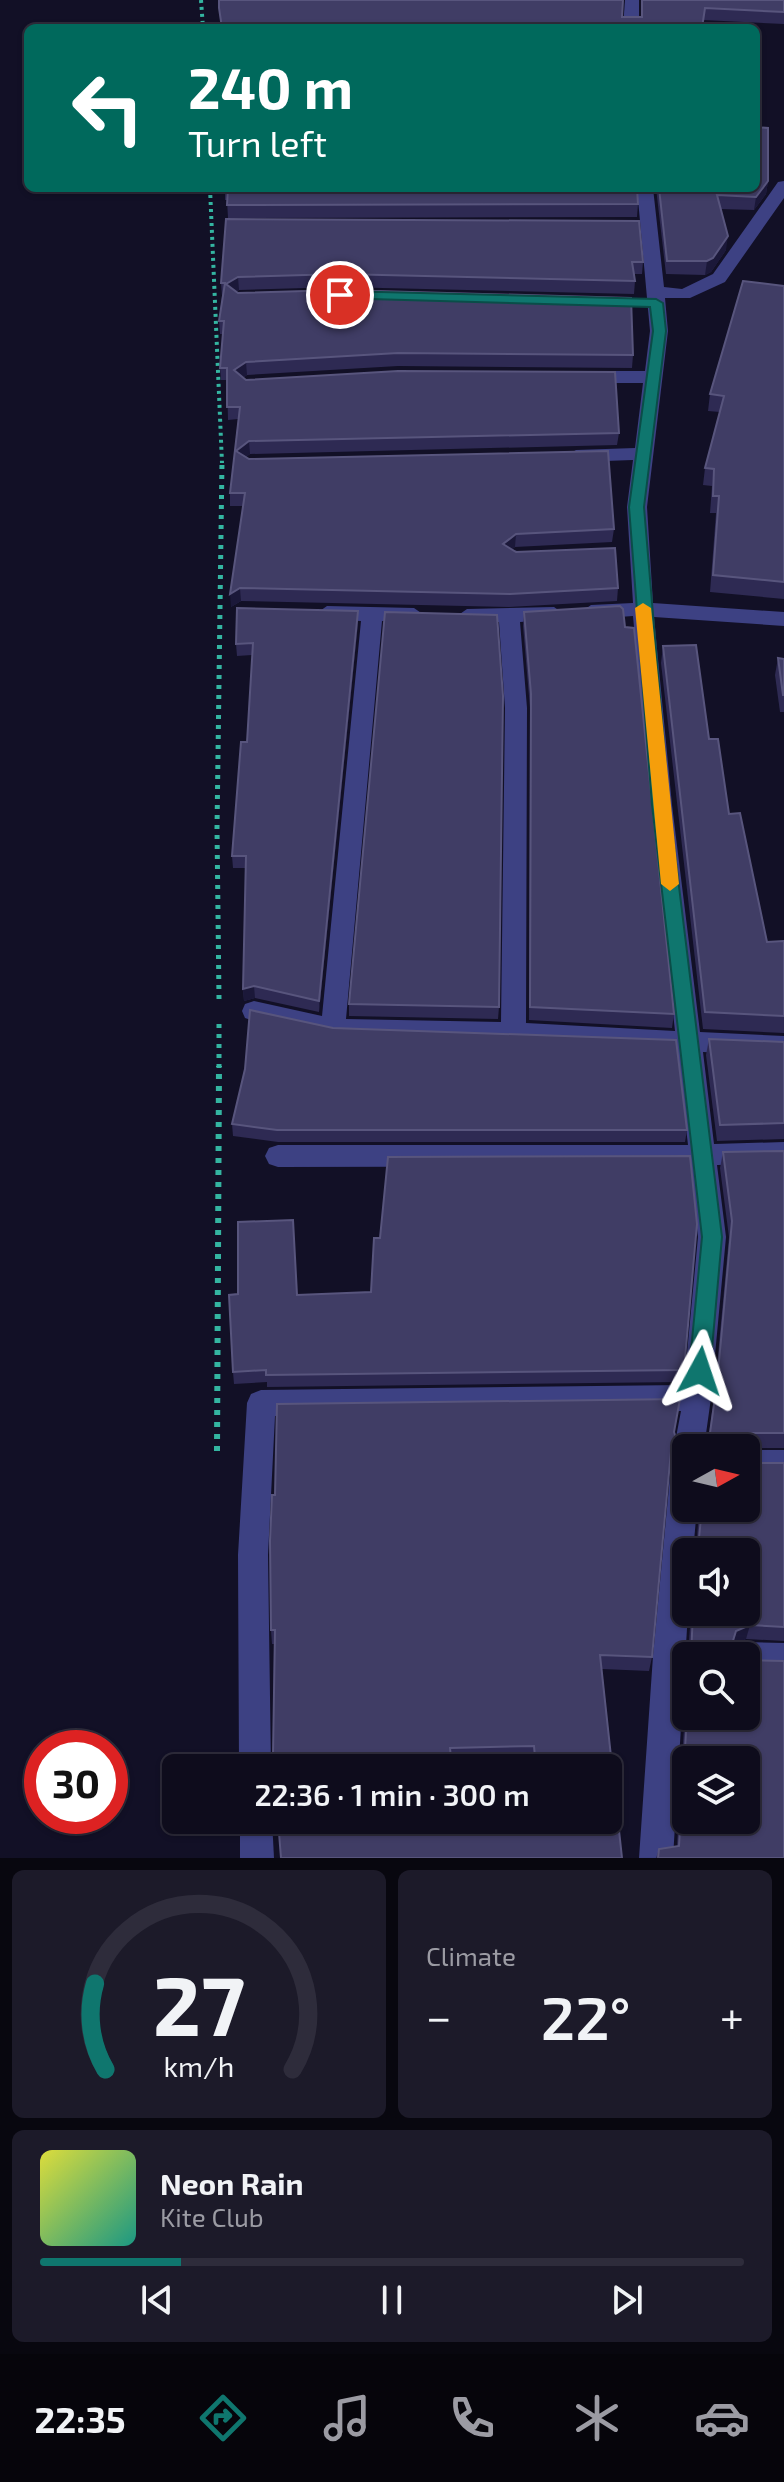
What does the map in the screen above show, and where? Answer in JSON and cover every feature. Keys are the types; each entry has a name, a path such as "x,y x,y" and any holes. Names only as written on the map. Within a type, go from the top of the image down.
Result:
{"street":[{"path":"631,24 632,0"},
{"path":"651,299 684,294 719,278 784,186"},
{"path":"645,192 641,225 651,299 659,331 634,551 712,1237 691,1434"},
{"path":"574,377 653,377"},
{"path":"549,456 644,454"},
{"path":"299,612 509,617 643,609 784,619"},
{"path":"333,1028 372,614"},
{"path":"509,617 516,708 513,1032"},
{"path":"254,1011 333,1028 513,1032 784,1046"},
{"path":"278,1156 784,1153"},
{"path":"255,1754 253,1555 261,1403 697,1398"},
{"path":"760,1463 784,1463"},
{"path":"679,1642 684,1522"},
{"path":"760,1657 784,1658"},
{"path":"656,1858 672,1711"},
{"path":"256,1834 257,1858"}],"path":[{"path":"201,0 203,24"},
{"path":"210,192 222,463 217,829 217,1452"}],"building":[{"path":"219,0 623,0 622,17 642,17 642,0 784,0 784,12 705,8 703,24 221,24"},
{"path":"760,127 768,128 768,181 760,192"},
{"path":"228,192 637,192 638,204 227,205"},
{"path":"659,192 760,192 756,197 717,195 728,236 713,258 707,261 667,261"},
{"path":"226,219 639,221 643,262 632,262 635,281 340,274 238,277 226,284 238,293 340,290 631,298 633,355 398,353 246,362 234,370 246,380 398,371 615,372 619,433 249,441 236,451 249,459 608,451 614,529 516,534 503,544 516,552 615,548 618,588 510,594 240,588 230,594 245,493 230,493 240,407 227,407 227,368 220,368 224,321 219,321 225,283 221,283"},
{"path":"743,281 784,286 784,582 713,575 719,496 713,496 714,469 705,468 724,396 710,394"},
{"path":"620,606 625,627 634,628 674,1014 530,1007 531,694 524,612"},
{"path":"237,608 358,611 319,1001 254,986 243,989 246,856 232,856 241,742 247,742 253,643 236,644"},
{"path":"385,612 497,615 503,696 499,1007 349,1004"},
{"path":"696,645 709,739 718,739 729,814 740,813 767,942 784,941 784,1016 705,1012 663,646"},
{"path":"778,658 784,659 784,695 783,695"},
{"path":"250,1010 333,1028 676,1040 687,1130 277,1130 232,1124 245,1069"},
{"path":"709,1039 784,1042 784,1123 720,1125"},
{"path":"784,1151 784,1433 704,1434 710,1433 717,1383 732,1221 723,1152"},
{"path":"690,1156 697,1224 684,1370 266,1375 266,1370 233,1372 229,1295 238,1294 238,1222 293,1220 297,1295 371,1292 374,1238 380,1238 388,1157"},
{"path":"680,1399 675,1434 672,1434 652,1657 600,1655 611,1754 535,1754 534,1746 450,1748 451,1754 273,1754 275,1630 271,1630 270,1541 272,1495 275,1495 277,1404"},
{"path":"760,1463 784,1463 784,1627 760,1626 760,1538 699,1538 701,1522 760,1522"},
{"path":"692,1626 748,1626 736,1631 733,1642 692,1642"},
{"path":"760,1660 784,1661 784,1858 658,1858 659,1849 679,1846 680,1834 760,1834 760,1746 685,1746 686,1730 760,1730"},
{"path":"279,1834 619,1834 622,1858 281,1858"}],"slow traffic":[{"path":"643,608 670,884"}],"route":[{"path":"340,295 656,303 659,331 637,507 661,805 712,1237 700,1371"}]}
